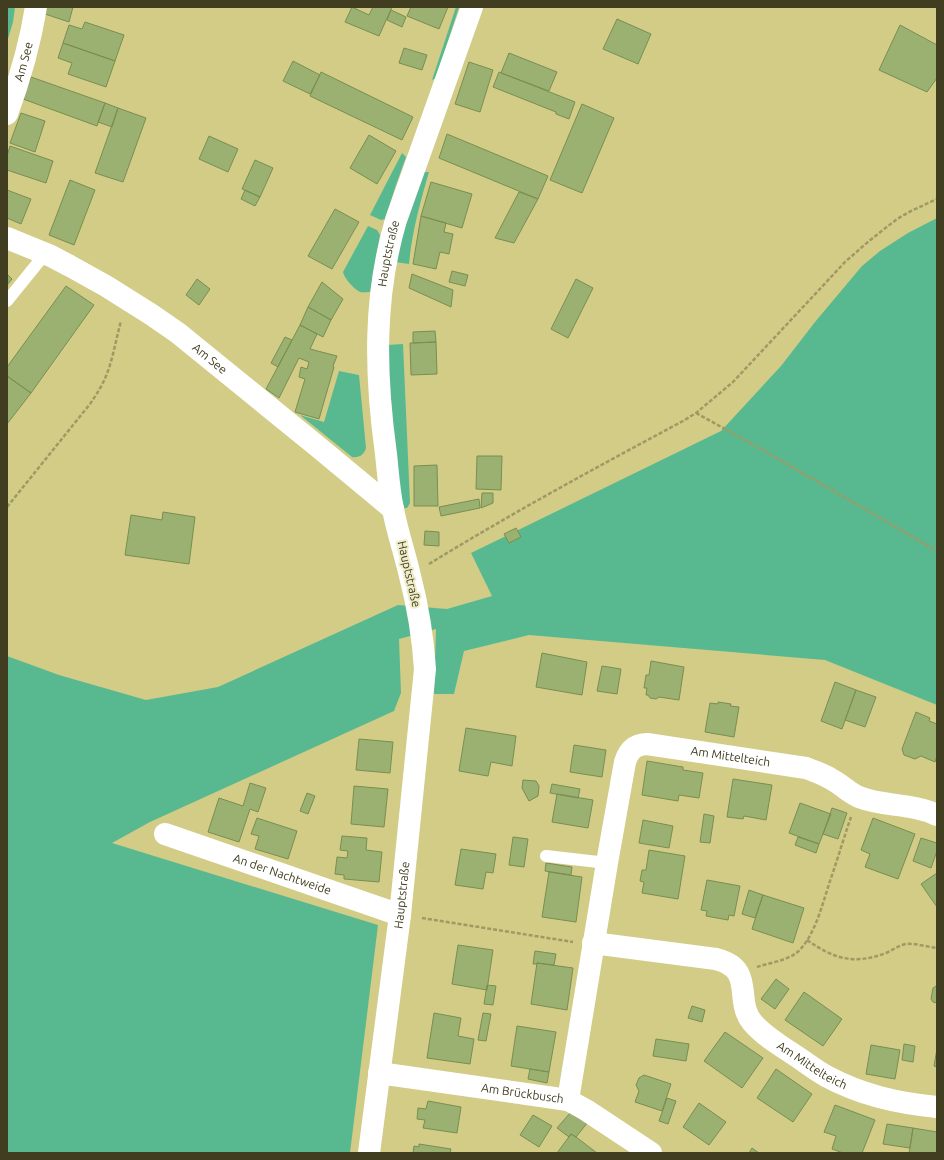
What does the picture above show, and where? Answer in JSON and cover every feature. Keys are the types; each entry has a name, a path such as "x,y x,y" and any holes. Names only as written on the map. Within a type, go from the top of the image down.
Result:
{"street":[{"name":"Am See","path":"7,114 26,59 36,7"},
{"name":"Hauptstraße","path":"369,1153 400,915 425,669 417,607 393,509 381,419 378,377 378,324 385,269 396,220 472,7"},
{"name":"Am See","path":"7,238 45,254 83,273 152,315 178,334 393,509"},
{"name":"Am Mittelteich","path":"568,1100 607,863 626,758 630,751 640,745 654,745 806,768 832,779 858,797 880,803 917,808 937,815"},
{"name":"An der Nachtweide","path":"165,834 400,915"},
{"path":"593,944 716,959 728,963 738,972"},
{"name":"Am Mittelteich","path":"738,972 742,983 745,1007 749,1019 756,1027 788,1051 825,1075 861,1092 888,1099 937,1107"},
{"name":"Am Brückbusch","path":"379,1073 568,1100 586,1110 651,1153"}],"lane":[{"path":"7,301 45,254"},
{"path":"546,856 607,863"}],"path":[{"path":"410,576 549,493 696,413 733,382 845,262 869,240 897,219 937,199"},
{"path":"7,507 90,404 104,382 127,299"},
{"path":"696,413 937,551"},
{"path":"738,972 789,957 799,950 807,940 818,918 858,797"},
{"path":"400,915 593,944"},
{"path":"807,940 834,955 852,960 875,956 906,944 937,948"}],"green space":[{"path":"7,7 15,7 13,22 7,42"},
{"path":"456,7 459,7 436,78 432,80"},
{"path":"402,153 406,157 385,219 381,220 370,215"},
{"path":"422,172 429,172 414,229 409,264 395,262 398,248"},
{"path":"937,218 937,705 825,660 529,635 464,651 454,694 434,694 436,629 399,639 401,693 394,711 150,822 112,843 378,925 350,1153 7,1153 7,656 59,675 146,700 218,687 398,605 447,609 492,596 471,553 721,431 781,366 815,322 862,266 880,251 908,233"},
{"path":"368,226 377,230 380,235 370,292 360,292 350,283 343,272"},
{"path":"403,344 410,503 407,508 401,508 392,438 387,345"},
{"path":"339,371 359,375 366,448 361,456 357,457 352,457 300,415 324,422"}],"building":[{"path":"47,7 73,7 69,22 45,14"},
{"path":"352,7 369,15 373,7 392,7 379,36 345,22"},
{"path":"411,7 448,7 439,29 407,16"},
{"path":"391,10 406,17 402,27 387,20"},
{"path":"617,19 651,34 638,64 603,49"},
{"path":"85,22 124,35 115,61 63,43 69,25 82,29"},
{"path":"900,25 937,45 937,78 927,92 879,70"},
{"path":"63,43 115,61 106,87 68,74 72,63 58,58"},
{"path":"404,48 427,55 422,70 399,63"},
{"path":"509,53 557,72 549,91 501,73"},
{"path":"293,61 320,75 310,94 283,81"},
{"path":"469,62 493,70 480,112 455,104"},
{"path":"321,72 413,117 402,140 310,96"},
{"path":"499,72 575,102 569,119 556,114 556,112 493,87"},
{"path":"31,77 105,103 97,126 23,99"},
{"path":"105,103 118,108 112,127 98,122"},
{"path":"582,104 614,118 582,193 550,180"},
{"path":"118,108 146,118 123,182 95,173"},
{"path":"21,113 45,121 35,152 10,143"},
{"path":"447,134 548,176 538,199 439,158"},
{"path":"369,135 396,151 377,184 350,168"},
{"path":"209,136 238,149 228,172 199,159"},
{"path":"10,146 53,161 46,183 7,170 7,156"},
{"path":"255,160 273,168 260,197 242,189"},
{"path":"70,180 95,190 74,245 49,235"},
{"path":"431,182 472,194 462,228 421,216"},
{"path":"7,190 31,199 21,224 7,218"},
{"path":"245,190 260,197 255,206 241,199"},
{"path":"519,192 538,199 514,243 495,238"},
{"path":"335,209 359,222 332,269 308,256"},
{"path":"421,216 446,223 444,232 453,234 449,254 440,252 436,269 413,264"},
{"path":"452,271 468,275 465,286 449,282"},
{"path":"7,274 12,279 7,285"},
{"path":"412,274 453,290 451,307 409,288"},
{"path":"197,279 210,289 199,305 186,295"},
{"path":"576,279 593,288 568,338 551,329"},
{"path":"322,282 343,299 331,320 308,307"},
{"path":"66,286 94,305 31,393 7,376 7,367"},
{"path":"308,307 331,320 323,337 300,325"},
{"path":"300,325 317,334 310,349 337,356 319,419 295,412 305,379 299,377 301,367 307,369 309,362 299,358 279,398 266,389"},
{"path":"435,331 436,342 413,343 413,332"},
{"path":"285,337 292,340 278,367 271,363"},
{"path":"436,342 437,374 411,375 410,343"},
{"path":"7,376 31,393 7,424"},
{"path":"477,456 502,456 501,490 476,489"},
{"path":"437,465 438,506 414,506 414,466"},
{"path":"482,493 493,493 493,503 481,508"},
{"path":"479,499 480,508 441,516 439,507"},
{"path":"163,512 195,517 189,564 125,555 131,515 162,520"},
{"path":"516,528 521,537 509,543 504,534"},
{"path":"425,531 439,532 439,546 424,545"},
{"path":"542,653 587,662 582,695 536,687"},
{"path":"651,661 684,667 679,700 659,697 656,699 650,698 646,695 647,688 644,688 646,675 649,675"},
{"path":"602,666 621,669 617,694 597,691"},
{"path":"835,682 856,690 842,729 821,721"},
{"path":"856,690 876,697 865,727 845,720"},
{"path":"718,702 739,707 734,737 705,732 710,703 718,704"},
{"path":"916,712 930,718 929,721 937,724 937,756 935,762 921,756 915,759 904,755 902,749"},
{"path":"466,728 516,736 512,766 491,762 488,776 459,771"},
{"path":"359,739 393,742 390,773 356,770"},
{"path":"574,745 606,750 602,777 570,772"},
{"path":"647,761 683,767 683,770 703,773 699,798 679,795 678,801 642,795"},
{"path":"733,779 772,785 766,820 744,816 743,819 727,817"},
{"path":"523,780 536,781 539,786 538,796 529,801 522,788"},
{"path":"250,783 266,788 258,812 250,809 239,842 208,832 219,798 243,806"},
{"path":"552,784 580,789 578,798 550,793"},
{"path":"354,786 388,789 384,827 351,824"},
{"path":"307,793 315,796 308,814 300,811"},
{"path":"557,794 593,800 588,828 552,822"},
{"path":"800,803 831,814 819,844 789,833"},
{"path":"832,808 847,813 838,839 823,834"},
{"path":"704,814 714,816 710,843 700,842"},
{"path":"257,818 297,831 288,859 255,849 259,836 251,834"},
{"path":"873,818 915,834 898,879 865,867 870,854 861,850"},
{"path":"643,820 673,826 669,848 639,843"},
{"path":"342,836 367,838 366,850 382,852 379,882 344,879 344,875 335,874 337,857 347,858 348,851 340,850"},
{"path":"513,837 528,839 524,867 509,865"},
{"path":"798,837 819,844 816,853 795,845"},
{"path":"921,838 937,843 937,851 931,868 913,861"},
{"path":"461,849 496,854 493,873 486,872 483,889 455,885"},
{"path":"649,850 685,856 678,899 642,893 644,882 640,881 642,870 646,870"},
{"path":"546,863 572,867 571,875 545,871"},
{"path":"549,872 582,877 576,922 542,917"},
{"path":"937,873 937,907 921,884"},
{"path":"707,880 740,886 734,916 729,915 728,920 706,916 707,911 701,910"},
{"path":"749,890 763,895 755,918 742,914"},
{"path":"763,895 804,908 793,943 752,929"},
{"path":"458,945 493,950 487,990 452,984"},
{"path":"535,951 556,954 554,965 533,964"},
{"path":"537,963 573,968 567,1010 531,1004"},
{"path":"776,979 789,989 775,1009 761,999"},
{"path":"487,985 496,986 493,1005 484,1004"},
{"path":"936,986 937,1003 933,1002 931,999 933,988"},
{"path":"804,992 842,1019 823,1046 785,1020"},
{"path":"692,1006 705,1010 702,1022 688,1018"},
{"path":"434,1013 461,1018 458,1036 474,1039 470,1064 427,1058"},
{"path":"483,1013 491,1014 486,1041 478,1040"},
{"path":"517,1026 556,1032 549,1072 511,1066"},
{"path":"725,1032 763,1058 742,1088 704,1061"},
{"path":"656,1039 689,1044 686,1061 653,1056"},
{"path":"904,1044 915,1046 913,1062 902,1060"},
{"path":"871,1045 900,1050 895,1079 866,1074"},
{"path":"937,1049 937,1067 934,1066"},
{"path":"530,1069 549,1072 547,1083 528,1079"},
{"path":"776,1069 812,1094 793,1122 757,1098"},
{"path":"644,1075 671,1084 662,1111 635,1102 639,1091 636,1085 639,1078"},
{"path":"667,1098 676,1101 668,1124 659,1121"},
{"path":"428,1101 461,1107 457,1133 423,1128 425,1120 417,1119 418,1108 426,1109"},
{"path":"699,1103 726,1122 709,1145 683,1127"},
{"path":"835,1105 875,1120 862,1153 843,1153 832,1149 836,1136 824,1132"},
{"path":"571,1112 588,1122 576,1137 571,1134 569,1137 557,1128"},
{"path":"533,1115 552,1126 539,1147 520,1135"},
{"path":"887,1124 913,1128 910,1148 883,1144"},
{"path":"913,1128 937,1132 937,1153 909,1153"},
{"path":"571,1134 576,1137 597,1153 557,1153"},
{"path":"419,1144 451,1149 450,1153 413,1153 414,1146 419,1147"},
{"path":"752,1148 759,1153 749,1153"}]}
